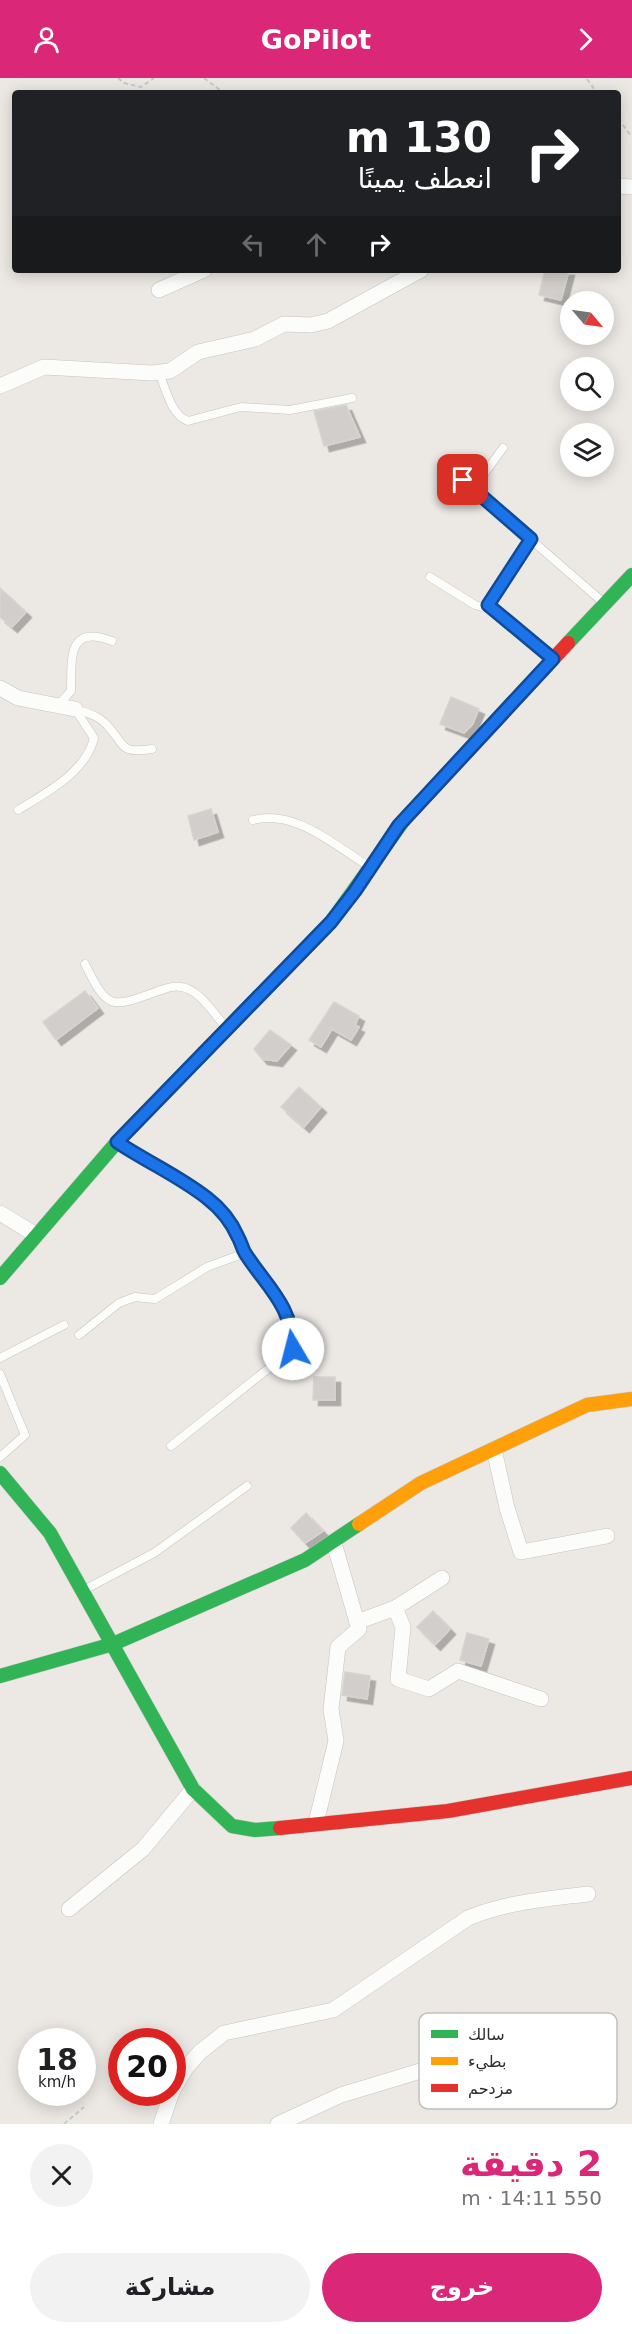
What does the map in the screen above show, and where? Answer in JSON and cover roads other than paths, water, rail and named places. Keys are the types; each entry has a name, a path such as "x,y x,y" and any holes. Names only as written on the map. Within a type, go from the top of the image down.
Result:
{"street":[{"path":"159,290 197,273"},
{"path":"0,386 44,367 159,373 170,371 198,352 255,339 284,324 311,325 328,321 416,273"},
{"path":"0,1278 117,1142 331,922 399,825 423,797 632,575"},
{"path":"0,688 18,698 59,704 75,710"},
{"path":"0,1213 36,1236"},
{"path":"0,1676 113,1644 305,1560 421,1483 587,1405 632,1399"},
{"path":"494,1449 507,1508 522,1552 607,1536"},
{"path":"0,1473 50,1533 193,1789 223,1820 243,1829 255,1830 457,1810 632,1778"},
{"path":"316,1823 336,1740 331,1709 338,1647 359,1629 333,1543"},
{"path":"357,1622 395,1608 442,1578"},
{"path":"395,1608 403,1627 398,1679 429,1689 458,1671 541,1699"},
{"path":"69,1909 143,1849 193,1789"},
{"path":"186,2068 200,2052 224,2033 333,2010 479,1914 514,1902 588,1894"},
{"path":"278,2124 341,2095 419,2071"},
{"path":"161,2124 167,2106"}],"lane":[{"path":"159,373 174,408 183,419 188,421 241,407 290,410 352,398"},
{"path":"473,489 504,448"},
{"path":"453,472 605,604"},
{"path":"430,577 475,604 482,607 488,605 531,539"},
{"path":"488,605 553,659"},
{"path":"59,704 70,691 70,657 75,648 88,636 95,635 112,641"},
{"path":"75,710 100,719 126,750 133,752 152,749"},
{"path":"18,810 63,781 89,753 94,738 75,710"},
{"path":"253,820 273,817 296,822 371,867"},
{"path":"85,964 104,998 118,1004 172,987 182,987 199,997 228,1029"},
{"path":"117,1142 186,1182 209,1199 232,1225 244,1253 262,1273 283,1306 293,1336 293,1349 171,1446"},
{"path":"79,1335 119,1303 135,1297 155,1299 207,1267 244,1253"},
{"path":"0,1358 64,1325"},
{"path":"0,1374 25,1435 0,1457"},
{"path":"83,1591 154,1553 247,1486"}]}
